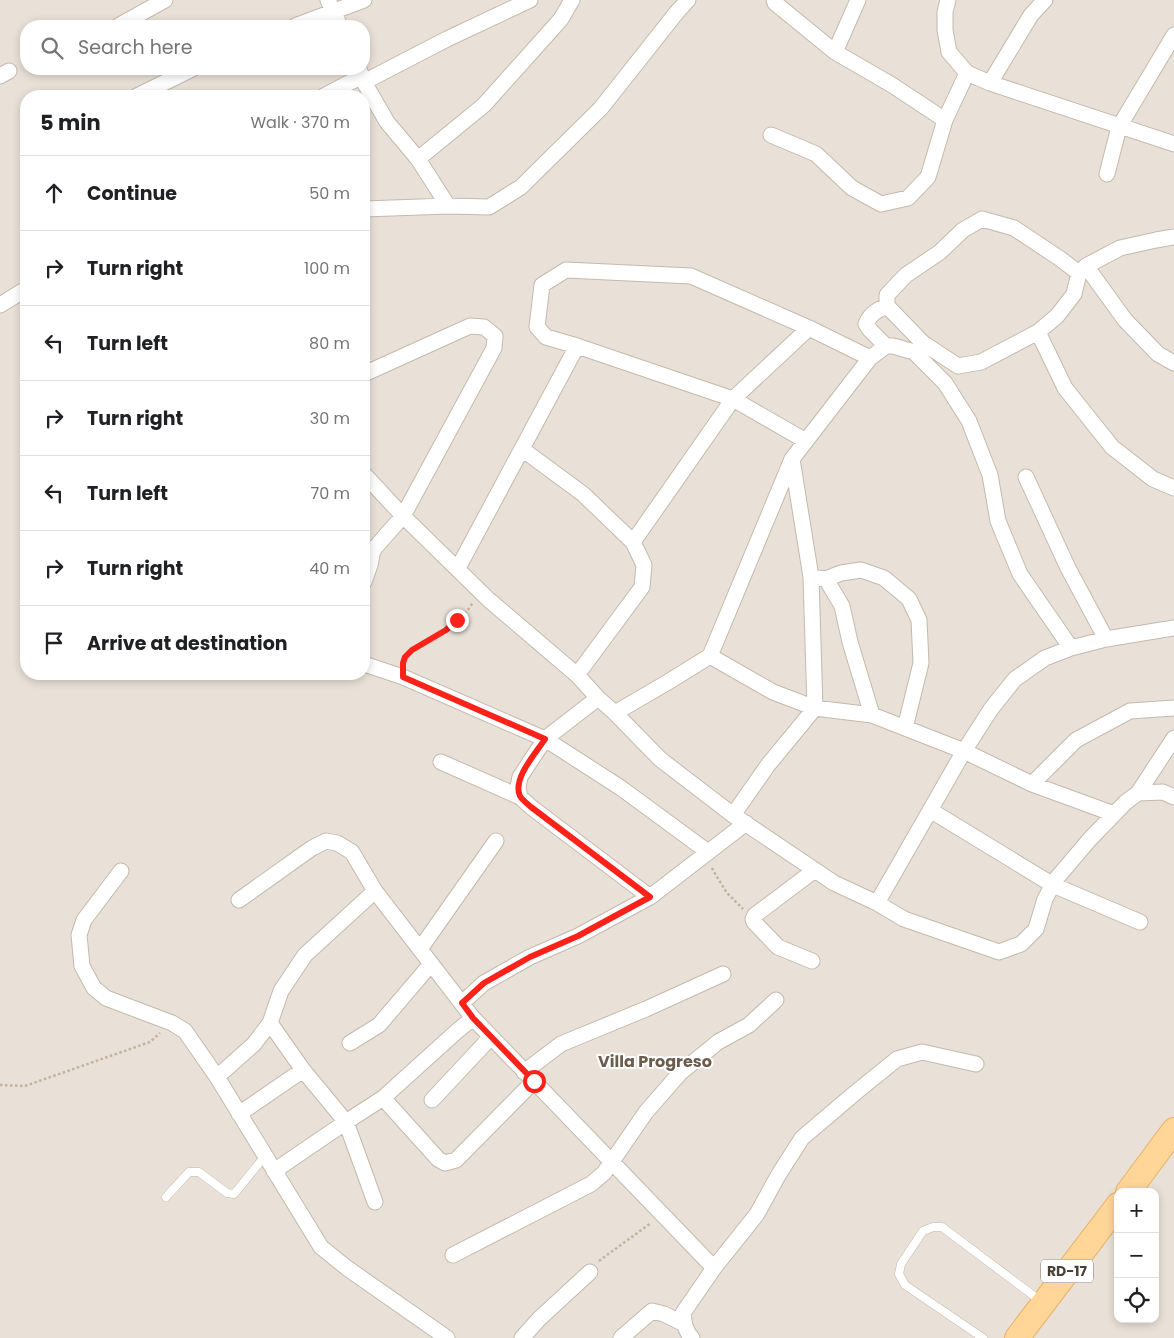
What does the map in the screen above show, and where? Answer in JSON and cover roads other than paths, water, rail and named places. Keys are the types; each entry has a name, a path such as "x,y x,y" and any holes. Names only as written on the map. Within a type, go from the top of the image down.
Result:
{"main road":[{"path":"1131,1188 1174,1130"},
{"name":"RD-17","path":"1019,1337 1114,1210"}],"street":[{"path":"129,20 165,0"},
{"path":"305,20 331,6 364,0"},
{"path":"370,73 530,0"},
{"path":"418,159 484,105 561,19 572,0"},
{"path":"370,209 489,206 521,187 601,108 688,0"},
{"path":"774,0 774,3 835,52 892,85 945,120"},
{"path":"835,52 858,0"},
{"path":"948,0 945,12 945,30 949,52 967,73 990,83 1174,144"},
{"path":"990,83 1031,14 1045,0"},
{"path":"331,6 337,20"},
{"path":"1107,174 1119,126 1174,35"},
{"path":"771,135 816,154 852,188 881,204 908,198 928,177 945,120 967,73"},
{"path":"148,90 180,75"},
{"path":"335,90 362,76 370,90"},
{"path":"370,90 388,122 418,159 448,206"},
{"path":"1174,237 1120,248 1083,270 1074,294 1057,316 1038,332 981,362 958,366 923,342 887,306 887,295 906,275 940,252 963,230 982,219 1014,228 1059,258 1083,270 1125,320 1158,354 1174,363"},
{"path":"806,441 733,399 578,346 546,337 537,327 542,285 566,270 690,276 810,328 870,358"},
{"path":"0,305 20,293"},
{"path":"886,346 866,324 877,310 887,306"},
{"path":"370,371 470,326 484,327 495,336 494,348 403,516 370,548"},
{"path":"633,542 733,399 810,328"},
{"path":"1038,332 1065,388 1112,447 1153,479 1174,488"},
{"path":"458,568 578,346"},
{"path":"615,713 710,656 792,459 870,358 886,346 894,346 914,352 945,383 969,421 990,475 998,521 1020,574 1071,648"},
{"path":"522,449 582,494 633,542 644,565 642,588 577,676"},
{"path":"462,1003 484,983 530,957 578,936 650,897 708,852 740,819 768,765 816,708 819,578 792,459"},
{"path":"1026,477 1068,568 1106,639"},
{"path":"370,480 403,516 477,587 577,676 660,759 740,819 834,883 877,903 904,919 999,952 1021,944 1036,929 1045,899 1056,879 1114,814 1138,792 1174,738"},
{"path":"819,578 861,570 884,578 909,600 919,620 921,663 905,728"},
{"path":"819,578 842,606 850,642 872,715"},
{"path":"877,903 964,750 991,709 1015,679 1044,658 1071,648 1106,639 1174,628"},
{"path":"710,656 773,692 816,708 872,715 964,750 1032,784 1114,814"},
{"path":"370,666 403,677 545,739 621,788 708,852"},
{"path":"520,797 518,787 520,777 545,739 598,698"},
{"path":"1032,784 1076,740 1130,711 1174,708"},
{"path":"441,762 520,797 650,897"},
{"path":"1138,792 1163,792 1174,796"},
{"path":"930,810 1053,885 1140,922"},
{"path":"239,900 312,848 326,841 337,843 352,852 375,891 473,1018 714,1268"},
{"path":"420,949 496,841"},
{"path":"812,962 778,947 753,919 755,915 815,870"},
{"path":"121,871 84,920 79,935 82,966 94,988 106,998 172,1023 185,1031 217,1077 320,1246 347,1268 447,1338"},
{"path":"217,1077 254,1044 270,1023 281,990 305,955 375,891"},
{"path":"350,1043 379,1025 431,964"},
{"path":"383,1098 438,1159 446,1163 456,1160 529,1076 561,1044 646,1009 723,974"},
{"path":"452,1255 591,1184 604,1173 646,1112 680,1073 718,1042 749,1025 776,1000"},
{"path":"274,1171 383,1098 473,1018"},
{"path":"270,1023 303,1070 346,1122 375,1202"},
{"path":"432,1100 491,1037"},
{"path":"692,1338 684,1324 683,1313 714,1268 757,1214 802,1138 897,1059 922,1052 976,1064"},
{"path":"239,1114 303,1070"},
{"path":"522,1338 590,1272"},
{"path":"621,1338 652,1311 664,1314 684,1324"}],"lane":[{"path":"166,1197 189,1172 199,1172 227,1193 234,1194 265,1156"},
{"path":"983,1338 906,1285 899,1274 901,1264 923,1231 933,1227 942,1227 1043,1303"}],"district":[{"name":"Villa Progreso","path":"655,1061"}]}
